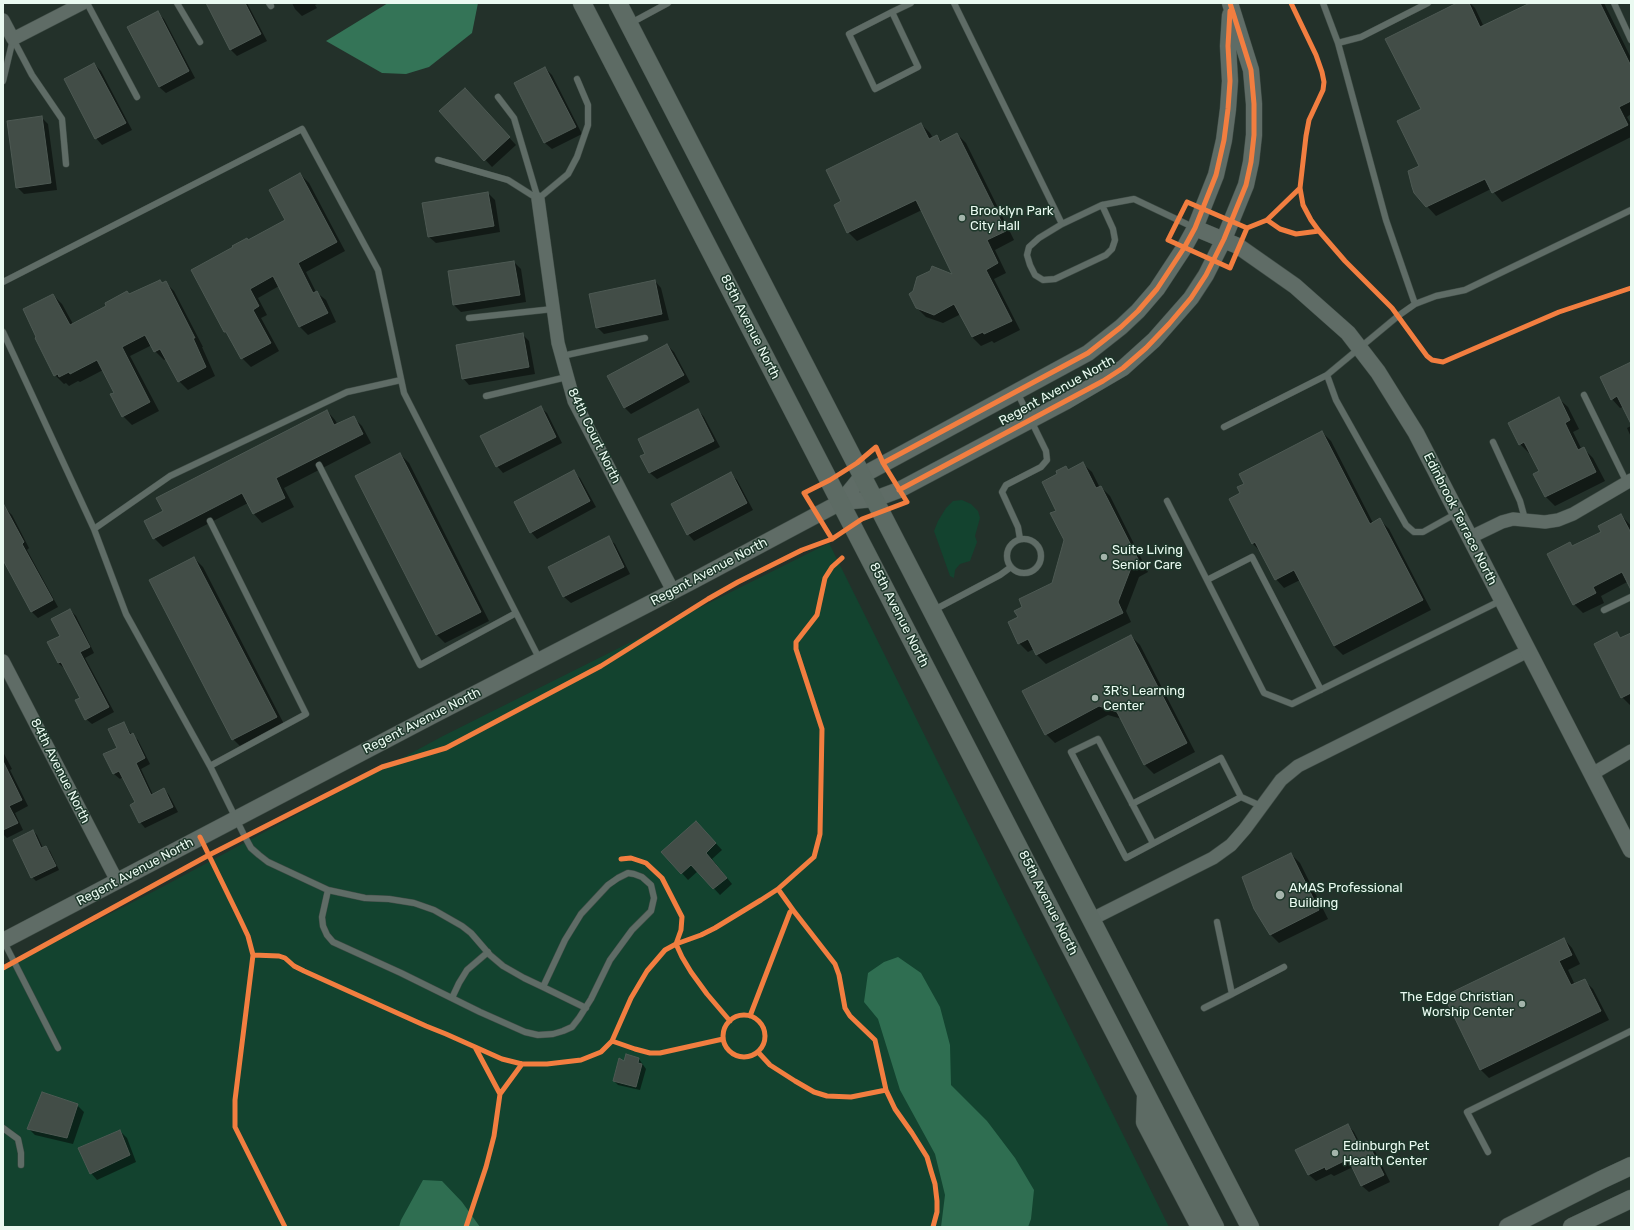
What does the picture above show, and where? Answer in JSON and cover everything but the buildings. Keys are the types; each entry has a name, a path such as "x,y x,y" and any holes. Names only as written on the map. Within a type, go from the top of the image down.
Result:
{"main road":[{"name":"85th Avenue North","path":"582,3 1215,1227"},
{"path":"618,3 863,474 932,611 1250,1227"},
{"path":"1146,1094 1145,1122 1200,1227"},
{"path":"1508,1227 1600,1180 1631,1166"},
{"path":"1572,1227 1629,1202"}],"street":[{"path":"3,20 13,39 83,3"},
{"path":"1195,228 1216,175 1224,140 1230,81 1228,46 1230,3 1251,70 1254,104 1254,135 1251,162 1246,185 1224,239"},
{"name":"84th Court North","path":"538,199 553,309 562,356 574,401 674,591"},
{"name":"Regent Avenue North","path":"841,502 863,474 1088,353 1121,327 1138,311 1157,289 1184,248 1195,228"},
{"name":"Edinbrook Terrace North","path":"1195,228 1224,239 1244,249 1296,286 1348,333 1361,347 1398,401 1416,433 1631,850"},
{"name":"Regent Avenue North","path":"3,941 236,818 674,591 841,502 875,499 899,490 1103,381 1123,368 1150,344 1191,298 1206,275 1224,239"},
{"path":"1470,538 1502,522 1513,519 1545,522 1558,520 1573,514 1629,481"},
{"path":"1092,919 1213,858 1231,845 1245,829 1281,780 1298,766 1528,652"},
{"name":"84th Avenue North","path":"3,661 117,881"},
{"path":"1592,774 1631,751"}],"lane":[{"path":"87,3 137,97"},
{"path":"177,3 200,42"},
{"path":"630,24 668,3"},
{"path":"892,12 918,67 875,88 849,34 892,12 911,3"},
{"path":"954,3 1062,224"},
{"path":"1323,3 1338,43 1386,220 1415,304"},
{"path":"1338,43 1360,37 1428,3"},
{"path":"1614,3 1631,40"},
{"path":"3,81 13,39"},
{"path":"13,39 32,75 62,119 66,164"},
{"path":"538,199 568,174 577,157 588,126 588,105 577,80"},
{"path":"498,96 514,118 538,199"},
{"path":"3,282 302,129 378,270 404,393 540,660"},
{"path":"438,160 508,180 538,199"},
{"path":"1102,205 1113,230 1115,240 1112,249 1106,255 1055,279 1043,280 1035,275 1027,255 1029,247 1039,238 1062,224 1102,205 1134,199 1195,228"},
{"path":"1224,427 1327,376 1398,316 1415,304 1436,296 1465,290 1631,210"},
{"path":"469,318 553,309"},
{"path":"3,332 94,529 126,614 210,766 251,848 268,862 328,890 365,898 389,899 414,903 434,910 471,933 488,952 513,972 586,1008"},
{"path":"562,356 646,338"},
{"path":"1327,376 1336,400 1406,525 1414,532 1422,532 1457,513"},
{"path":"486,396 567,377"},
{"path":"94,529 170,476 347,392 401,380"},
{"path":"1017,392 1046,451 1047,460 1041,467 1006,485 1002,492 1018,527 1020,539"},
{"path":"1584,395 1629,481"},
{"path":"1493,442 1518,495 1525,519"},
{"path":"318,465 420,665 516,613"},
{"path":"1167,501 1264,693 1292,704 1502,600"},
{"path":"210,521 306,714 210,766"},
{"path":"1020,539 1028,539 1037,544 1042,554 1041,559 1035,569 1029,572 1017,572 1011,567 1007,558 1007,552 1012,542 1020,539"},
{"path":"1207,580 1252,557 1321,690"},
{"path":"932,611 1000,575 1011,567"},
{"path":"1604,610 1631,597"},
{"path":"1153,843 1098,739 1071,752 1126,858 1241,797"},
{"path":"1132,804 1221,758 1241,797 1261,806"},
{"path":"328,890 322,917 323,926 332,942 525,1032 538,1035 553,1034 572,1027 579,1018 586,1008 610,960 619,947 650,911 654,898 651,885 642,877 628,873 618,878 595,898 581,914 565,940 544,987"},
{"path":"1217,922 1232,994"},
{"path":"3,941 58,1048"},
{"path":"452,998 467,970 488,952"},
{"path":"1204,1008 1284,968"},
{"path":"1488,1152 1467,1112 1631,1031"},
{"path":"3,1128 18,1138 21,1153 21,1165"}],"shaded area":[{"path":"388,3 478,3 472,33 429,67 406,74 382,73 326,41"},
{"path":"962,500 971,504 978,511 980,518 975,536 977,542 970,561 960,564 955,570 954,578 950,576 934,531 946,508 953,501"},
{"path":"829,543 1169,1227 3,1227 3,969 164,886 443,736"},
{"path":"898,957 921,973 940,1007 950,1045 951,1085 987,1121 1015,1158 1034,1190 1031,1219 1028,1227 941,1227 945,1195 935,1154 900,1090 878,1019 864,1002 868,973 884,962"},
{"path":"423,1180 442,1181 462,1202 480,1227 399,1227 401,1220"}],"cycle path":[{"path":"899,490 1103,381 1123,368 1146,348 1191,298 1206,275 1224,239 1246,185 1251,162 1254,135 1254,104 1251,70 1230,3"},
{"path":"1291,3 1316,55 1324,82 1323,90 1309,120 1306,136 1300,188 1303,205 1319,231 1345,261 1392,308 1427,356 1432,360 1443,362 1559,312 1631,288"},
{"path":"883,463 1088,353 1121,327 1138,311 1157,289 1184,248 1195,228 1216,175 1224,140 1228,109 1230,81 1228,46 1230,11"},
{"path":"1247,228 1267,220 1300,188"},
{"path":"1187,202 1247,228 1230,268 1168,240 1187,202"},
{"path":"1267,220 1280,229 1296,234 1319,231"},
{"path":"3,968 209,855 382,767 446,748 601,666 738,582 802,550 832,539 862,519 907,502 883,463 876,447 857,463 830,480 804,493 832,539"},
{"path":"621,859 631,858 646,863 662,878 682,917 681,930 676,944 715,928 761,900 778,889 814,857 820,834 822,729 796,649 796,642 817,615 825,578 832,567 842,558"},
{"path":"200,837 248,936 253,955 279,956 285,958 294,966 304,971 426,1026 502,1059 522,1064 547,1064 581,1060 601,1052 612,1041"},
{"path":"750,1016 790,912 793,910 778,889"},
{"path":"793,910 835,964 839,975 845,1008 850,1016 875,1040 886,1090"},
{"path":"723,1039 660,1053 650,1053 612,1041 631,998 647,971 665,950 676,944 691,972 730,1021"},
{"path":"253,955 235,1100 235,1127 285,1227"},
{"path":"744,1015 759,1021 765,1036 759,1051 744,1057 729,1051 723,1036 729,1021 744,1015"},
{"path":"475,1047 500,1094"},
{"path":"758,1052 770,1065 795,1081 814,1092 827,1096 851,1097 886,1090 895,1109 927,1157 935,1184 937,1201 937,1212 933,1227"},
{"path":"466,1227 486,1167 494,1136 500,1094 522,1064"}],"place":[{"name":"Brooklyn Park City Hall","path":"962,218"},
{"name":"Suite Living Senior Care","path":"1104,557"},
{"name":"3R's Learning Center","path":"1095,698"},
{"name":"AMAS Professional Building","path":"1280,895"},
{"name":"The Edge Christian Worship Center","path":"1522,1004"},
{"name":"Edinburgh Pet Health Center","path":"1335,1153"}]}
